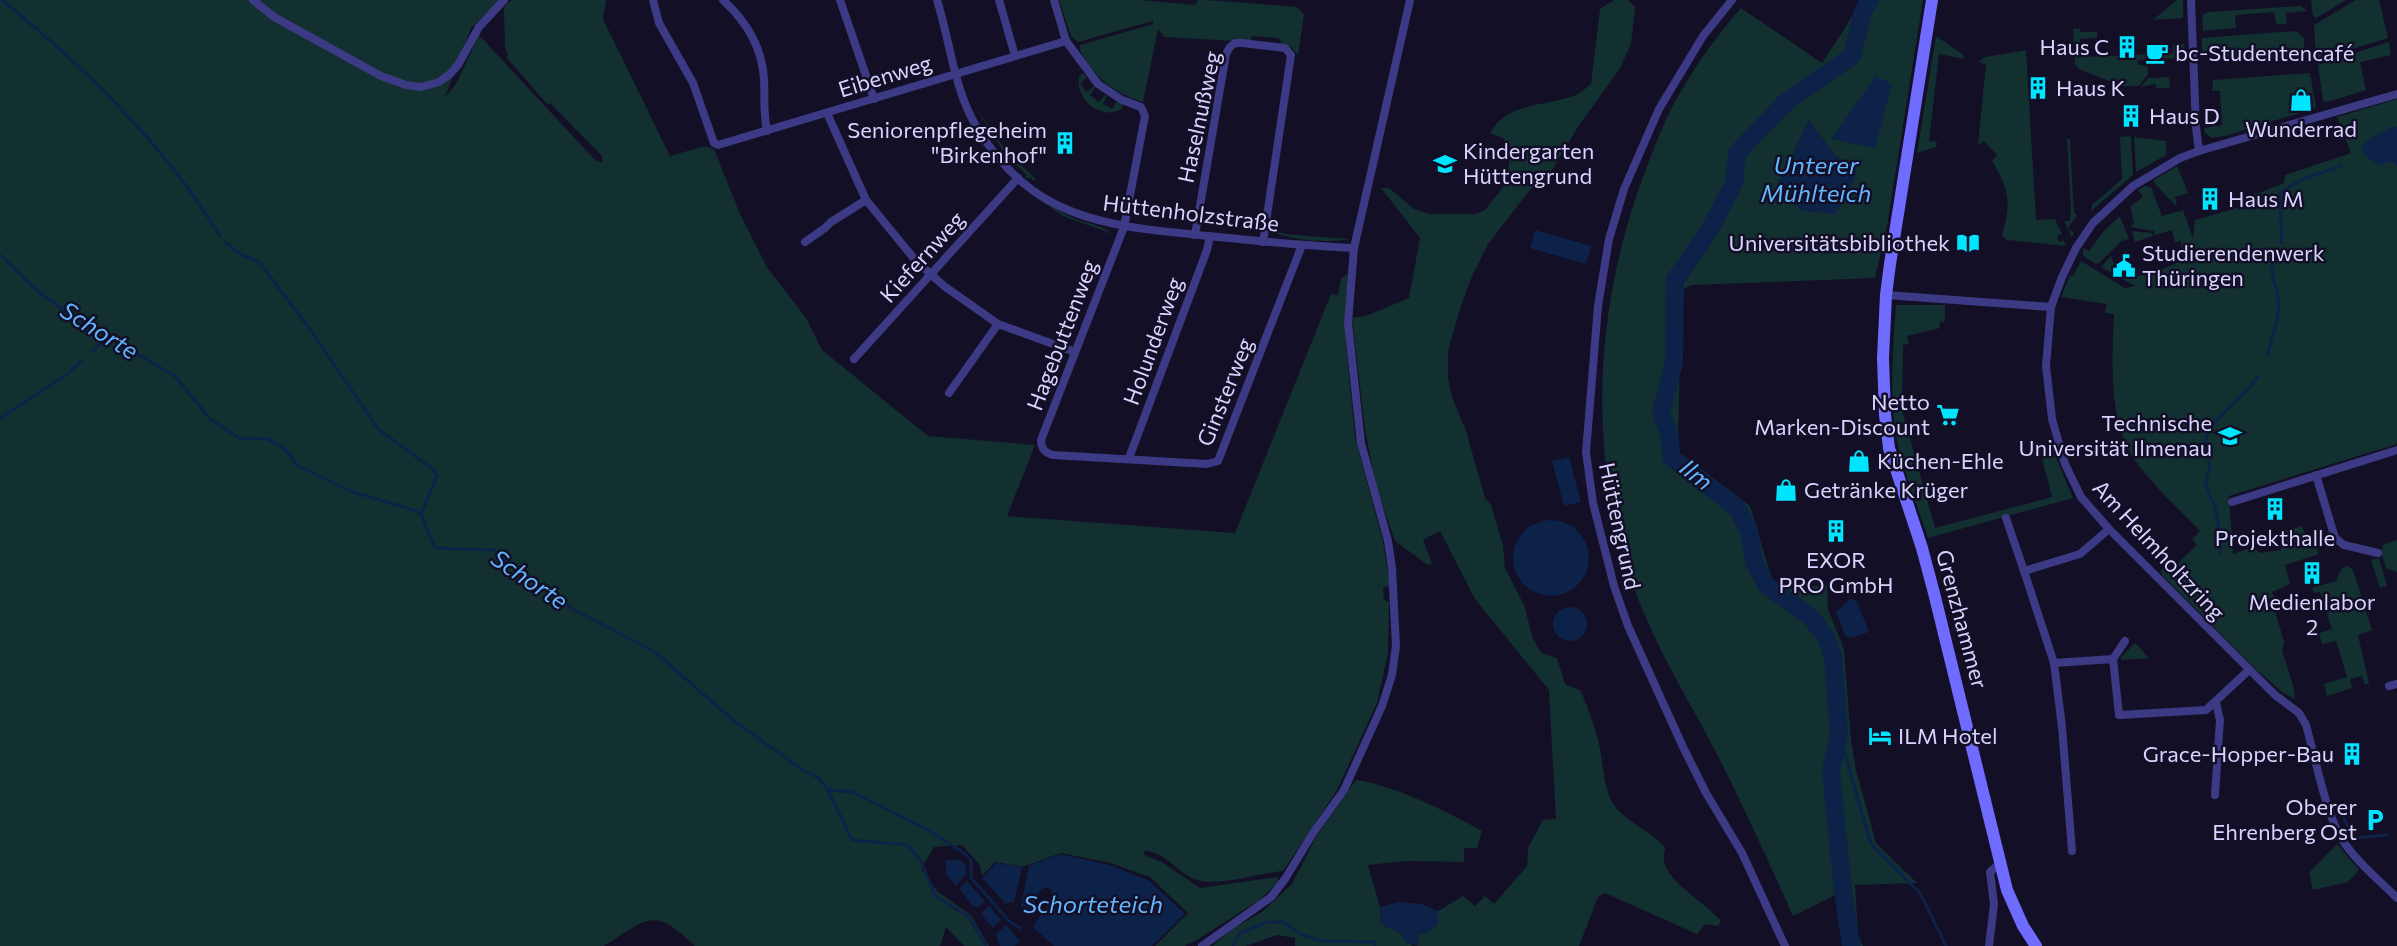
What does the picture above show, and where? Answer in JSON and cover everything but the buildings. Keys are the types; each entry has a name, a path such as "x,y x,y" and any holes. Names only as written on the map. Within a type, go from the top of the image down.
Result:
{"main road":[{"name":"Grenzhammer","path":"1932,0 1886,295 1882,358 1889,448 1922,548 2000,863 2015,910 2036,946"}],"street":[{"path":"253,0 274,17 381,76 406,85 421,87 439,82 450,74 458,65 479,27 504,0"},
{"name":"Eibenweg","path":"653,0 659,23 693,83 714,143 722,144 1066,41"},
{"path":"723,0 743,21 756,44 764,76 764,116 767,131"},
{"path":"840,0 874,99"},
{"name":"Hüttenholzstraße","path":"937,0 956,73 975,126 990,147 1018,178 1066,209 1098,222 1124,227 1263,242 1354,248"},
{"path":"999,0 1015,56"},
{"path":"1054,0 1066,41"},
{"path":"1202,946 1271,897 1285,879 1313,833 1344,790 1382,706 1392,675 1396,646 1392,568 1388,540 1361,443 1348,323 1354,248 1410,0"},
{"name":"Hüttengrund","path":"1732,0 1703,36 1659,109 1624,189 1609,239 1598,306 1586,452 1593,503 1624,617 1683,747 1706,793 1742,853 1785,946"},
{"path":"2191,0 2199,151"},
{"name":"Hagebuttenweg","path":"1048,454 1043,449 1041,440 1124,227 1145,113 1141,106 1122,99 1098,84 1066,41"},
{"name":"Haselnußweg","path":"1195,235 1226,54 1235,43 1285,48 1291,55 1263,242"},
{"name":"Am Helmholtzring","path":"2397,94 2199,151 2153,172 2113,203 2093,223 2067,266 2051,308 2046,366 2055,434 2065,464 2081,496 2109,529 2249,670 2275,695 2299,713 2306,725 2331,815 2340,835 2360,862 2397,898"},
{"path":"827,113 866,200 897,240 930,274 998,324 1075,352"},
{"name":"Kiefernweg","path":"854,359 1018,178"},
{"path":"805,242 866,200"},
{"name":"Holunderweg","path":"1129,458 1207,250 1210,236"},
{"name":"Ginsterweg","path":"1048,454 1207,464 1218,461 1302,245"},
{"path":"1886,295 2051,308"},
{"path":"949,393 998,324"},
{"path":"2232,502 2397,450"},
{"path":"2316,475 2327,516 2336,538 2344,545 2378,553"},
{"path":"2006,518 2054,663 2062,727 2072,851"},
{"path":"2024,572 2080,554 2109,529"},
{"path":"2125,641 2112,659 2119,715 2206,710 2249,670"},
{"path":"2054,663 2112,659"},
{"path":"2215,795 2220,720 2216,703"},
{"path":"1989,946 1994,904 1990,872 2000,863"}],"green space":[{"path":"0,0 501,0 471,28 445,97 457,82 479,35 595,160 602,163 602,156 550,103 548,105 506,57 508,54 505,48 504,9 506,4 512,0 606,0 603,19 670,156 705,146 714,149 740,214 767,267 806,318 822,350 928,436 1035,445 1007,516 1235,533 1331,294 1338,295 1341,279 1348,273 1345,316 1346,345 1355,437 1383,542 1390,586 1383,587 1384,600 1389,602 1388,653 1377,703 1337,790 1283,871 1225,881 1203,881 1187,875 1160,856 1145,850 1144,855 1162,862 1200,888 1277,877 1279,882 1259,900 1184,946 1155,946 1188,913 1150,877 1110,863 1061,853 1023,867 995,862 982,876 980,865 962,845 934,847 921,869 938,892 971,915 989,946 964,946 946,927 940,946 695,946 669,925 651,920 641,923 604,946 0,946"},
{"path":"1059,0 1140,0 1195,5 1198,0 1206,0 1297,7 1304,14 1298,55 1291,47 1282,45 1279,38 1251,36 1252,42 1164,37 1158,29 1143,102 1114,89 1099,77 1080,51 1080,45 1153,24 1153,21 1078,42 1071,36"},
{"path":"1614,0 1628,0 1635,7 1631,44 1620,68 1578,127 1552,170 1529,191 1488,244 1470,281 1458,315 1448,351 1448,378 1485,498 1491,505 1503,545 1505,568 1524,605 1533,639 1541,653 1557,658 1565,684 1581,691 1600,748 1606,786 1613,803 1618,810 1665,847 1664,862 1673,878 1721,921 1718,926 1705,924 1697,934 1605,893 1598,897 1579,946 1417,946 1418,935 1438,924 1438,911 1463,896 1475,906 1485,896 1494,904 1527,866 1528,848 1543,820 1556,819 1549,690 1475,599 1440,531 1423,540 1432,564 1428,565 1395,541 1376,486 1365,429 1352,318 1366,316 1409,298 1420,238 1381,188 1389,188 1414,209 1429,214 1476,214 1485,210 1508,181 1510,147 1503,138 1490,133 1497,123 1517,110 1565,99 1576,95 1591,84 1600,9"},
{"path":"1861,0 1923,0 1887,226 1875,278 1692,285 1681,290 1678,451 1750,506 1774,586 1827,586 1828,610 1844,649 1851,740 1856,770 1876,843 1917,883 1855,885 1858,935 1863,946 1847,946 1839,893 1793,916 1722,764 1652,631 1624,557 1611,501 1604,444 1602,387 1606,330 1615,274 1629,218 1668,115 1703,57 1741,8 1822,63","holes":["1809,120 1832,152 1857,174 1776,189"]},
{"path":"2177,0 2183,0 2183,18 2153,20"},
{"path":"2311,0 2346,0 2316,18 2313,16"},
{"path":"2356,0 2379,0 2388,38 2319,59 2316,57 2314,25"},
{"path":"2301,6 2307,11 2286,13 2287,24 2276,24 2274,12 2235,15 2236,28 2203,31 2202,15 2209,12"},
{"path":"2073,29 2080,29 2081,32 2097,32 2097,38 2080,39 2081,57 2155,54 2155,59 2138,60 2138,65 2147,65 2148,74 2139,86 2121,86 2079,69 2075,64"},
{"path":"2296,31 2304,38 2304,56 2212,61 2202,56 2202,38"},
{"path":"1936,36 1962,54 1964,59 1939,54 1929,141 1937,142 1936,147 1917,153"},
{"path":"2389,42 2391,55 2360,62 2366,90 2327,102 2323,101 2318,65"},
{"path":"2184,44 2185,50 2179,58 2160,59 2160,53 2173,53 2173,45"},
{"path":"2026,50 2036,220 2055,219 2062,234 2057,236 2059,242 2064,241 2066,246 2007,240 2002,235 2008,205 2005,189 1992,161 1997,155 1984,141 1978,145 1986,64 1978,62 1985,57"},
{"path":"1083,73 1087,77 1080,84 1087,92 1095,87 1090,95 1099,102 1105,95 1107,96 1103,104 1112,109 1117,101 1123,105 1122,109 1105,112 1091,106 1081,93 1079,85 1079,76"},
{"path":"2310,73 2316,108 2225,136 2212,138 2205,133 2204,128 2222,125 2220,91 2212,91 2213,80"},
{"path":"2169,77 2170,88 2156,88 2155,84 2141,87 2148,78"},
{"path":"2397,99 2397,444 2229,496 2233,554 2253,547 2260,553 2281,550 2282,532 2301,526 2307,536 2313,537 2319,554 2285,565 2290,584 2272,592 2284,642 2282,651 2294,688 2295,699 2282,692 2257,670 2162,575 2161,570 2164,566 2170,571 2197,545 2192,539 2200,531 2149,478 2134,459 2126,443 2116,408 2114,389 2114,314 2105,313 2107,304 2061,297 2070,275 2073,276 2081,261 2125,288 2135,286 2101,267 2111,256 2116,270 2121,269 2125,278 2143,275 2158,268 2161,270 2183,260 2181,241 2175,242 2172,230 2155,235 2154,231 2130,227 2134,223 2130,207 2143,197 2138,190 2145,186 2151,187 2162,216 2183,210 2193,239 2195,220 2240,207 2245,195 2259,193 2284,183 2285,175 2351,153 2337,117"},
{"path":"972,102 1006,151 1036,179 1034,181 1030,177 1028,179 1025,177 1027,175 1008,157 1005,158 1002,154 1004,152"},
{"path":"2131,136 2133,175 2091,211 2092,205 2122,179 2120,137"},
{"path":"2134,137 2166,141 2166,155 2136,172"},
{"path":"2067,139 2070,139 2074,213 2077,215 2068,228 2074,233 2072,237 2064,221 2070,221 2071,211"},
{"path":"2177,166 2188,193 2175,197 2177,207 2155,184 2154,180"},
{"path":"1027,191 1071,217 1101,227 1112,236 1107,232 1063,216"},
{"path":"2120,216 2129,239 2121,241 2099,263 2096,264 2083,256 2083,248 2089,251 2103,232"},
{"path":"1272,230 1285,234 1348,239 1309,240 1286,236"},
{"path":"2132,231 2152,233 2153,236 2135,242"},
{"path":"1896,305 1945,305 1945,321 1939,323 1940,328 1907,336 1909,344 1903,345 1902,410 1935,528 2052,497 2039,446 2050,443 2073,498 1928,538 1903,465 1897,440 1892,372"},
{"path":"2397,540 2397,572 2386,568 2380,550 2383,549 2382,545"},
{"path":"2379,558 2387,586 2380,588 2371,560"},
{"path":"2348,566 2353,570 2372,630 2358,635 2369,684 2365,684 2362,676 2350,679 2352,688 2327,696 2324,684 2347,677 2336,641 2322,644 2319,633 2332,629 2320,592 2314,593 2312,588 2336,581 2342,568"},
{"path":"2135,643 2149,658 2121,660 2121,657"},
{"path":"1356,780 1404,793 1482,831 1477,848 1464,848 1464,862 1405,861 1368,865 1380,907 1381,924 1401,933 1405,941 1414,946 1295,946 1295,938 1277,935 1246,946 1212,946 1232,929 1262,912 1292,884 1316,837"},
{"path":"2337,844 2359,870 2348,882 2313,890 2309,873"}],"water":[{"path":"1876,76 1892,84 1875,148 1831,139"},
{"name":"Unterer Mühlteich","path":"1809,120 1832,152 1857,174 1835,214 1803,211 1776,189"},
{"path":"2392,127 2397,127 2397,166 2391,161 2380,165 2366,157 2361,147 2367,140"},
{"path":"1535,230 1591,246 1586,264 1530,248"},
{"path":"1569,457 1581,502 1564,506 1552,461"},
{"path":"1551,520 1566,523 1578,531 1586,543 1589,558 1586,573 1578,585 1566,593 1551,596 1536,593 1524,585 1516,573 1513,558 1516,543 1524,531 1536,523"},
{"path":"1851,598 1857,602 1869,632 1850,638 1845,635 1836,612"},
{"path":"1570,607 1582,612 1587,624 1582,636 1570,641 1558,636 1553,624 1558,612"},
{"name":"Schorteteich","path":"1060,854 1110,865 1148,880 1185,914 1152,946 1054,946 1033,927 1051,899 1052,890 1046,887 1040,890 1031,912 1025,914 1021,905 1029,866"},
{"path":"946,860 961,860 966,866 966,874 956,886 946,874"},
{"path":"996,863 1022,867 1014,902 1005,903 982,878"},
{"path":"967,881 985,901 978,907 974,907 959,889"},
{"path":"1399,902 1421,904 1438,911 1438,924 1418,935 1417,946 1405,941 1401,933 1381,924 1380,907"},
{"path":"989,906 1001,920 993,928 981,914"},
{"path":"1006,925 1020,941 1015,946 1000,946 996,934"}],"waterway":[{"path":"2,0 63,52 121,109 174,170 220,236"},
{"name":"Ilm","path":"1851,946 1843,892 1831,771 1839,734 1833,657 1826,638 1812,618 1766,585 1754,561 1749,531 1737,508 1671,457 1670,437 1661,412 1674,363 1675,280 1709,231 1734,183 1737,153 1785,103 1852,56 1863,11 1870,0"},
{"path":"2281,243 2281,192 2303,179 2341,166"},
{"path":"225,242 240,254 259,262 309,328 379,430 433,469 437,476 422,512 420,512"},
{"path":"2267,355 2279,305 2272,274 2272,263 2278,252"},
{"name":"Schorte","path":"0,255 36,290 78,320 175,376 210,419 239,438 268,439 284,448 297,465 350,491 420,512 435,548 493,550 571,608 655,652 733,720 804,771 819,778 828,790 852,840 908,845 921,861 935,896 969,917 986,946"},
{"path":"93,351 106,337"},
{"path":"0,418 65,376 81,361"},
{"path":"2220,553 2216,511 2206,484 2210,467 2207,436 2216,420 2258,376"},
{"path":"1839,734 1871,844 1920,893 1946,946"},
{"path":"828,790 853,792 926,829 960,850 971,860 971,878 1009,921 1020,928"},
{"path":"2342,813 2355,838 2387,835"},
{"name":"Schorte","path":"1233,946 1240,933 1267,922 1284,922 1300,934 1321,941 1375,942 1375,946"}],"place":[{"name":"Haus C","path":"2127,47"},
{"name":"bc-Studentencafé","path":"2157,53"},
{"name":"Haus K","path":"2038,88"},
{"name":"Wunderrad","path":"2301,100"},
{"name":"Haus D","path":"2131,116"},
{"name":"Seniorenpflegeheim \"Birkenhof\"","path":"1065,143"},
{"name":"Kindergarten Hüttengrund","path":"1445,164"},
{"name":"Haus M","path":"2210,199"},
{"name":"Universitätsbibliothek","path":"1968,243"},
{"name":"Studierendenwerk Thüringen","path":"2124,266"},
{"name":"Netto Marken-Discount","path":"1948,415"},
{"name":"Technische Universität Ilmenau","path":"2230,436"},
{"name":"Küchen-Ehle","path":"1859,461"},
{"name":"Getränke Krüger","path":"1786,490"},
{"name":"Projekthalle","path":"2275,509"},
{"name":"EXOR PRO GmbH","path":"1836,531"},
{"name":"Medienlabor 2","path":"2312,573"},
{"name":"ILM Hotel","path":"1880,736"},
{"name":"Grace-Hopper-Bau","path":"2352,754"},
{"name":"Oberer Ehrenberg Ost","path":"2375,820"}]}
